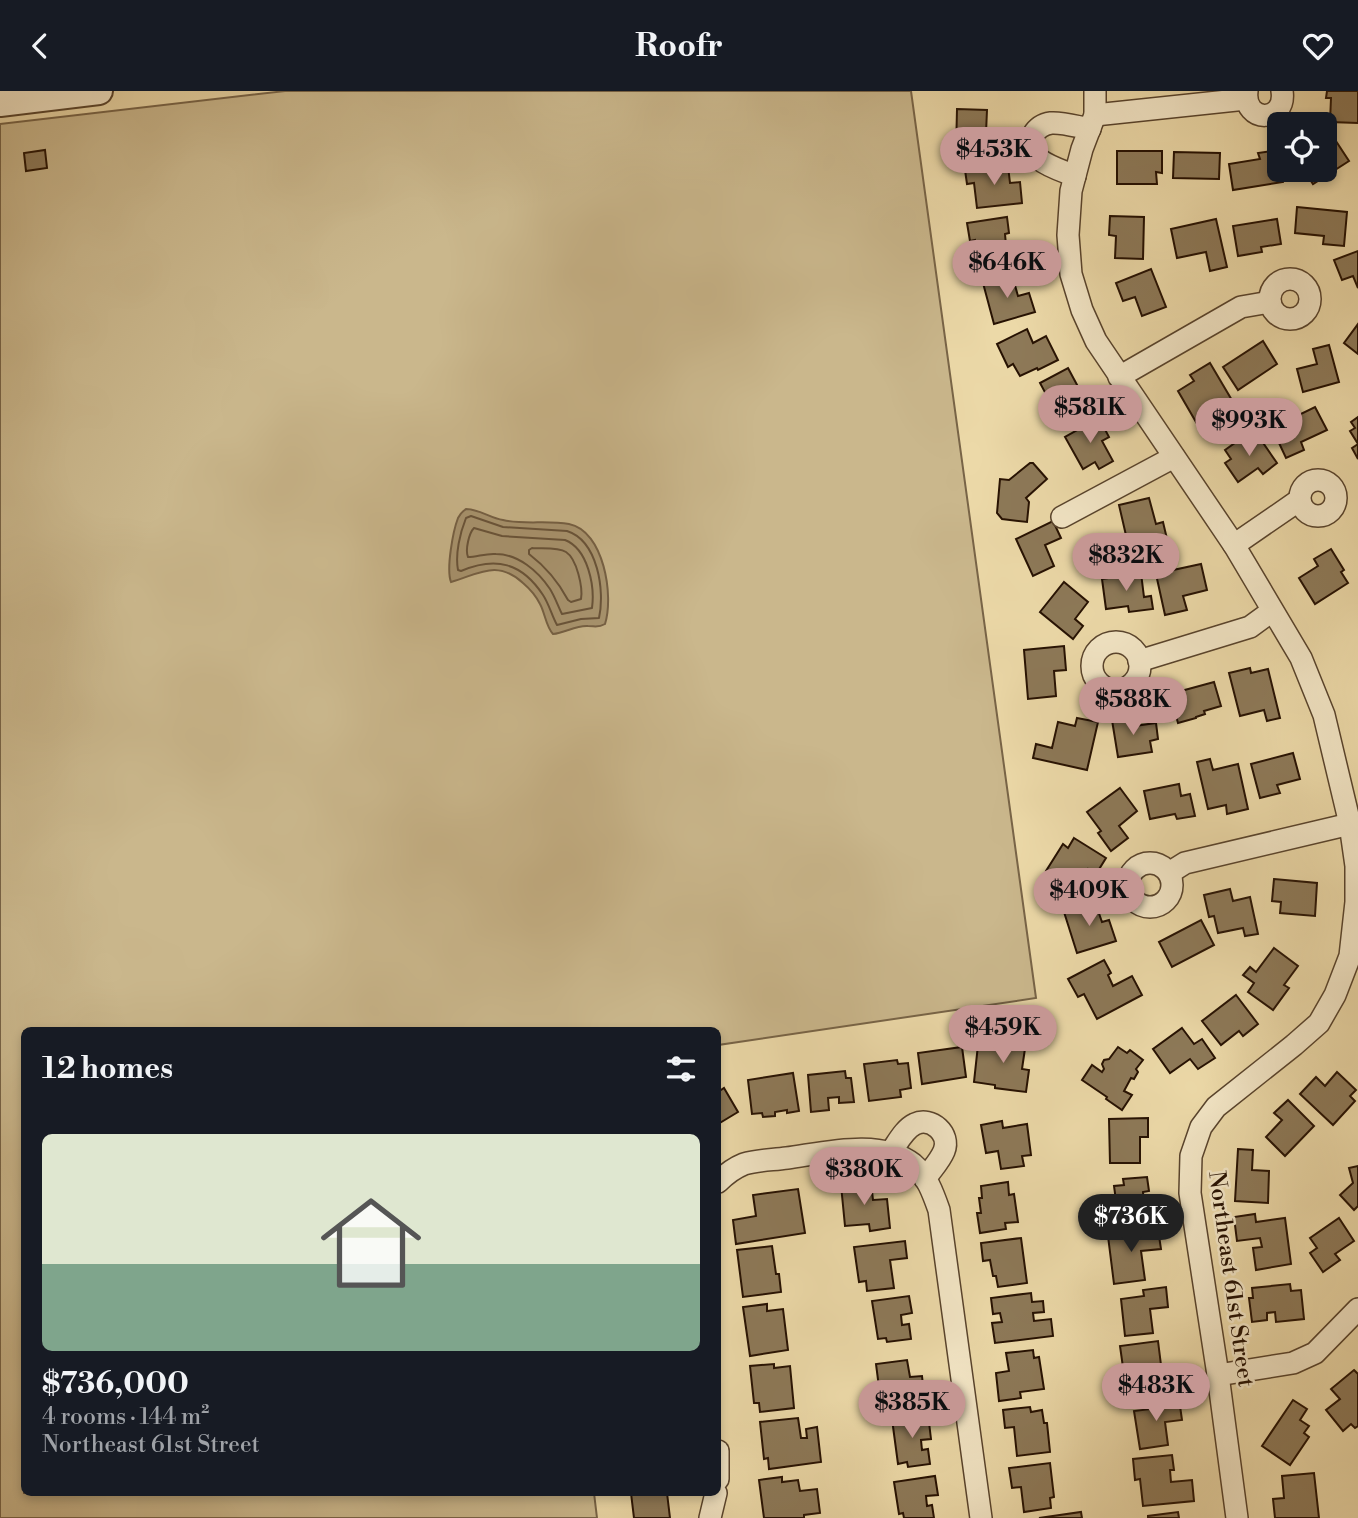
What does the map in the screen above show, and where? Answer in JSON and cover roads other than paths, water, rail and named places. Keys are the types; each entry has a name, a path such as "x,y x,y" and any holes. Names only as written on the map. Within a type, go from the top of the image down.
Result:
{"street":[{"path":"0,103 99,91"},
{"name":"Northeast 61st Street","path":"1095,91 1092,122 1071,191 1068,235 1071,274 1082,310 1096,341 1234,545 1301,658 1324,715 1350,824 1356,866 1356,902 1350,956 1335,995 1319,1023 1216,1107 1201,1127 1191,1156 1190,1193 1237,1518"},
{"path":"1075,176 1040,161 1032,151 1032,139 1038,128 1050,123 1092,122 1246,95 1248,106 1253,111 1259,115 1267,115 1279,109 1282,91"},
{"path":"1119,377 1241,307 1270,302"},
{"path":"1062,517 1174,457"},
{"path":"1234,545 1300,502"},
{"path":"1139,661 1250,627 1272,611"},
{"path":"1169,873 1185,863 1350,824"},
{"path":"890,1153 913,1125 928,1122 934,1125 943,1133 944,1151 919,1172"},
{"path":"721,1179 744,1164 850,1149 869,1149 890,1153 919,1172 931,1186 939,1210 981,1518"},
{"path":"1218,1375 1293,1363 1315,1353 1358,1309"},
{"path":"710,1518 715,1496"}],"water":[{"path":"466,509 498,519 561,523 581,529 591,539 604,566 608,598 605,624 553,634 535,595 514,576 505,572 479,572 451,582 450,559 454,532 459,516"}]}
